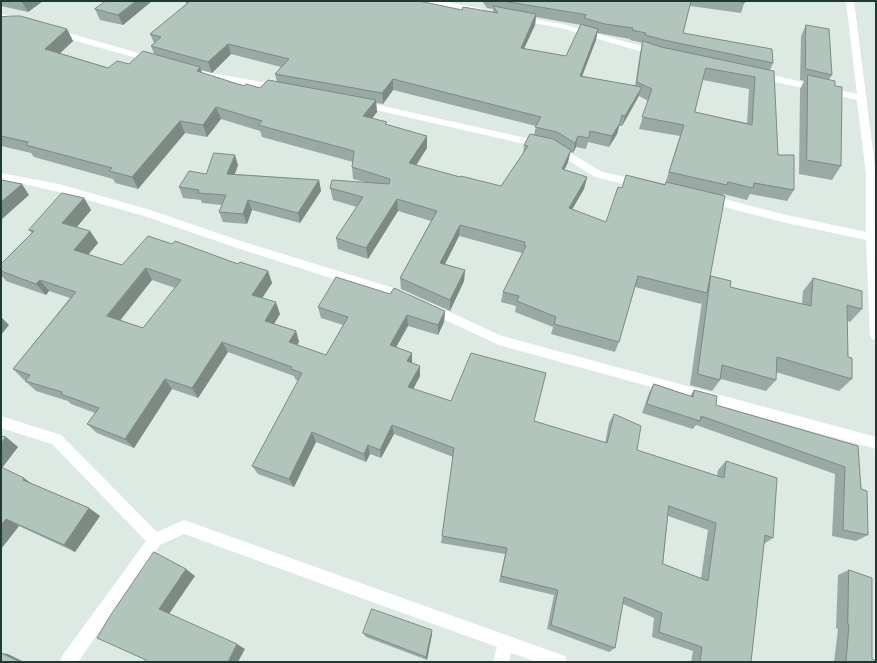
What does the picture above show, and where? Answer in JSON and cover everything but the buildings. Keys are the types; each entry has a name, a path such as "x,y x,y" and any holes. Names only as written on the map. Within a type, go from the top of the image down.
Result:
{"street":[{"path":"426,1 487,12"},
{"path":"466,1 472,9"},
{"path":"850,1 873,175 872,237 876,336"},
{"path":"1,16 31,24"},
{"path":"510,16 562,26 666,56"},
{"path":"46,29 159,62"},
{"path":"189,70 204,75 290,91"},
{"path":"752,74 862,98"},
{"path":"352,102 497,135 554,146 599,175 652,186"},
{"path":"1,176 59,188 147,213 241,246 396,293 499,340 876,443"},
{"path":"697,197 782,218 872,237"},
{"path":"1,422 56,439 155,540"},
{"path":"68,662 155,540 184,527 435,619 506,642 559,662"},
{"path":"501,662 506,642"}]}
